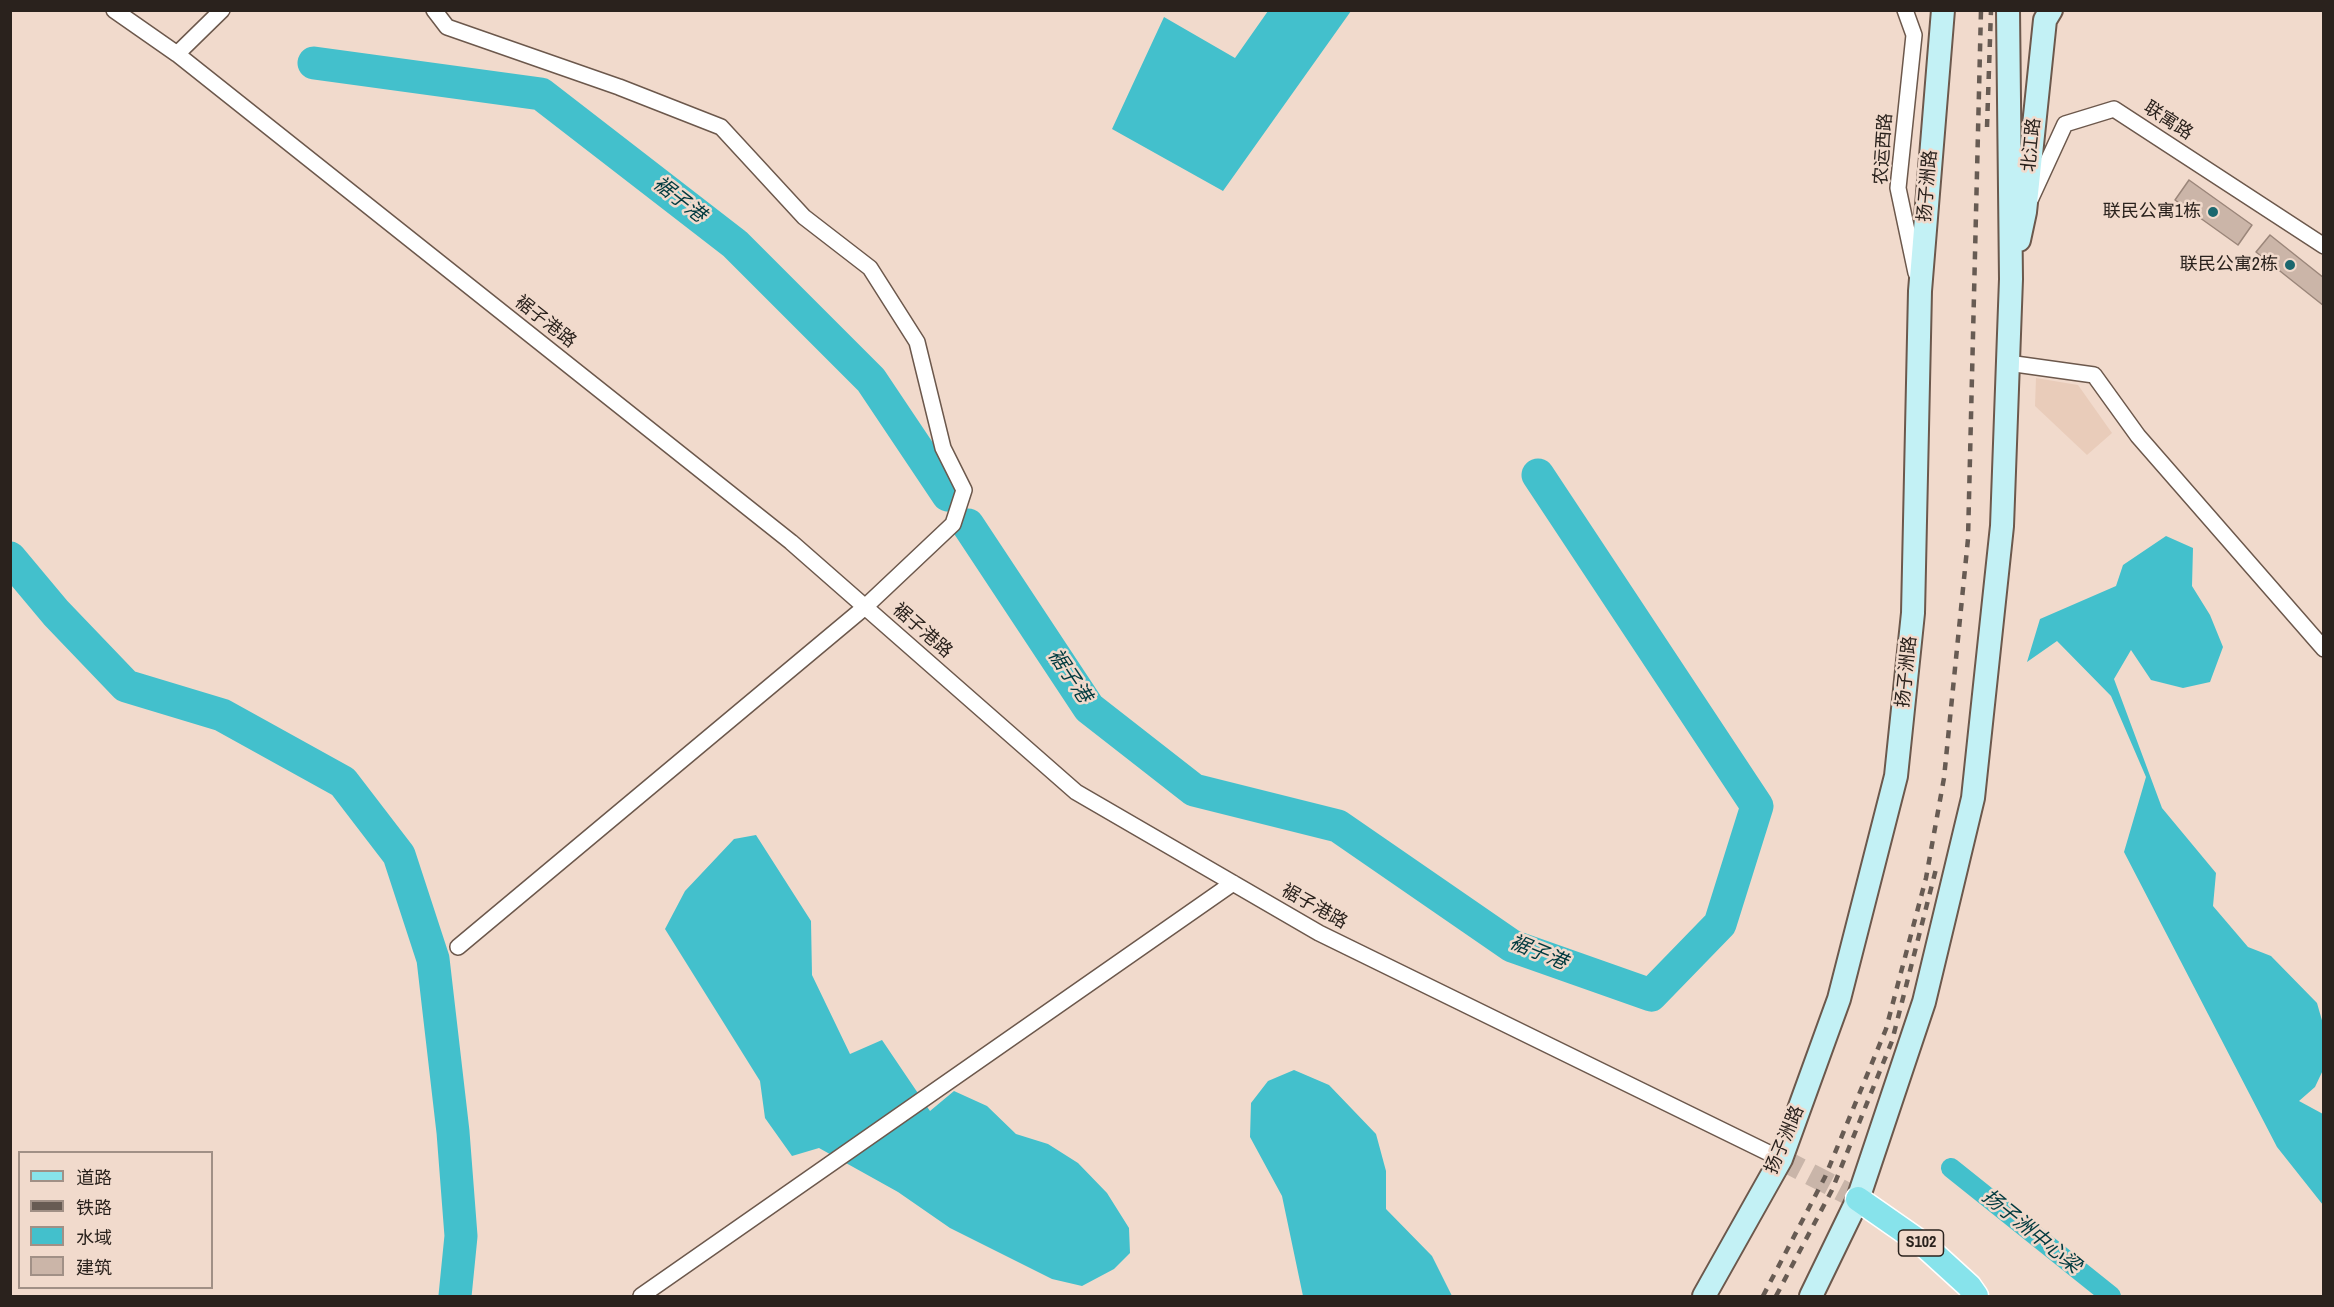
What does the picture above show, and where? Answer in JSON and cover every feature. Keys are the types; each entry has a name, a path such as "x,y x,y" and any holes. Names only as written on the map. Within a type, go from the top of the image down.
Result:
{"main road":[{"name":"扬子洲路","path":"1704,1296 1781,1159 1839,999 1896,776 1913,613 1920,291 1943,10"},
{"path":"1811,1296 1858,1199 1924,1002 1974,798 2002,526 2011,279 2008,10"},
{"name":"北江路","path":"2011,279 2025,212 2045,20 2051,10"},
{"name":"S102","path":"1858,1199 1924,1245 1976,1296"}],"street":[{"name":"裾子港路","path":"114,10 177,54 791,542 1076,792 1319,933 1781,1159"},
{"path":"177,54 222,10"},
{"path":"434,10 447,27 619,87 721,127 804,217 870,268 916,342 943,448 964,490 953,524 865,607 458,947"},
{"name":"农运西路","path":"1905,10 1914,35 1898,188 1920,291"},
{"name":"联寓路","path":"2025,212 2066,124 2114,109 2324,246"},
{"path":"2008,363 2094,375 2139,436 2324,649"},
{"path":"640,1296 1233,883"}],"shaded area":[{"path":"2036,378 2078,385 2112,433 2087,455 2035,406"}],"water":[{"path":"1268,11 1351,11 1223,191 1112,129 1164,17 1235,58"},
{"path":"2166,536 2193,548 2192,586 2210,615 2223,647 2210,682 2183,688 2151,680 2131,650 2114,679 2162,808 2216,873 2213,906 2248,947 2271,956 2317,1003 2323,1024 2323,1070 2315,1087 2299,1101 2323,1114 2323,1205 2277,1147 2124,852 2146,777 2111,696 2057,641 2027,662 2040,619 2116,586 2123,565"},
{"path":"756,835 811,921 812,975 850,1054 882,1040 930,1111 954,1091 987,1106 1016,1134 1048,1144 1078,1163 1107,1193 1129,1228 1130,1253 1114,1269 1082,1286 1052,1279 950,1228 898,1192 819,1148 792,1156 765,1118 760,1081 665,929 685,891 734,839"},
{"path":"1294,1070 1329,1085 1376,1134 1386,1171 1386,1209 1432,1256 1452,1296 1303,1296 1282,1196 1250,1137 1251,1103 1268,1081"}],"building":[{"name":"联民公寓1栋","path":"2189,180 2252,225 2238,245 2175,200"},
{"name":"联民公寓2栋","path":"2270,235 2324,278 2324,306 2256,252"}],"waterway":[{"name":"裾子港","path":"314,63 541,94 735,244 871,380 948,495"},
{"name":"裾子港","path":"968,525 1089,708 1194,790 1338,826 1512,946 1651,995 1720,924 1757,806 1538,475"},
{"path":"10,558 56,613 126,686 222,715 343,782 399,855 433,959 453,1132 461,1236 455,1296"},
{"name":"扬子洲中心梁","path":"1951,1168 2111,1296"}],"tunnel":[{"path":"1781,1159 1858,1199"}],"railway":[{"path":"1763,1296 1825,1177 1886,1029 1926,878 1944,778 1968,539 1981,10"},
{"path":"1987,127 1991,10"},
{"path":"1776,1296 1832,1190 1892,1041 1936,869"}],"place":[{"name":"联民公寓1栋","path":"2213,212"},
{"name":"联民公寓2栋","path":"2290,265"}]}
